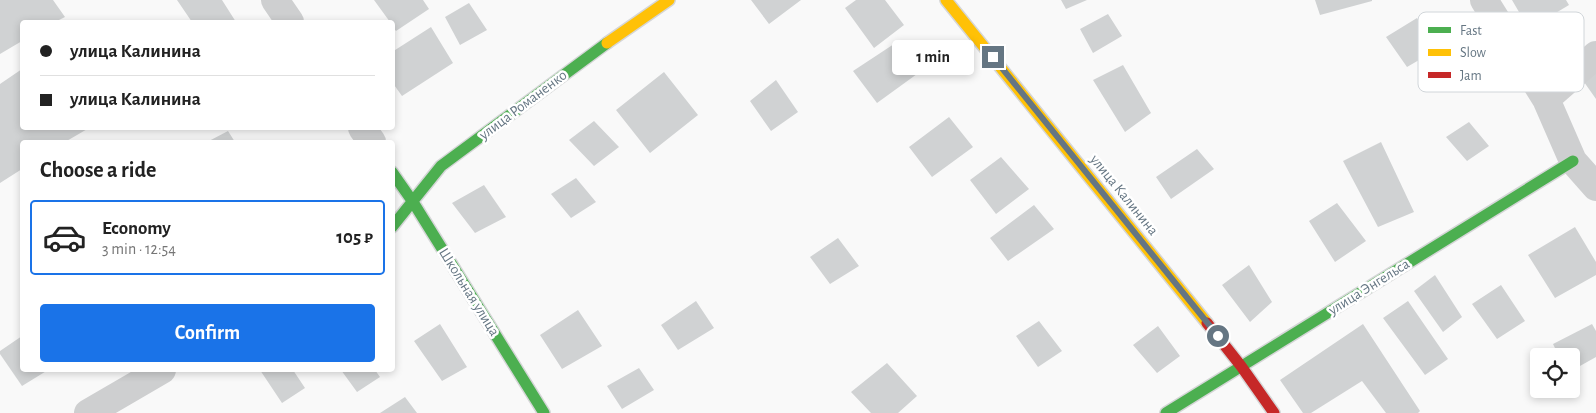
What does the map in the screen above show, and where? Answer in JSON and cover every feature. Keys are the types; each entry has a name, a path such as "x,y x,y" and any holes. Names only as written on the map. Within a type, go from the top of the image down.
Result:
{"street":[{"path":"275,0 289,20"},
{"name":"улица Романенко","path":"395,223 441,166 620,33 669,0"},
{"name":"улица Калинина","path":"946,0 1241,366 1274,413"},
{"path":"1484,0 1492,12"},
{"path":"1584,66 1596,55"},
{"path":"1542,92 1572,161 1596,188"},
{"path":"1546,99 1554,92"},
{"name":"улица Энгельса","path":"1166,413 1572,161"},
{"name":"Школьная улица","path":"395,176 413,202 544,413"},
{"path":"88,413 159,372"}],"building":[{"path":"0,0 53,0 65,17 59,20 20,20 20,42 0,54"},
{"path":"177,0 222,0 235,20 191,20"},
{"path":"374,0 423,0 429,9 396,31 395,20 389,20"},
{"path":"751,0 801,0 769,24"},
{"path":"856,0 885,0 904,25 874,48 845,8"},
{"path":"1061,0 1087,0 1066,9"},
{"path":"1315,0 1372,0 1372,1 1320,15"},
{"path":"1512,0 1566,0 1569,5 1557,12 1519,12"},
{"path":"469,3 487,30 460,45 445,17"},
{"path":"1108,14 1122,36 1093,53 1080,29"},
{"path":"1417,18 1418,61 1407,67 1386,37"},
{"path":"431,27 453,63 402,96 395,86 395,50"},
{"path":"894,44 917,74 877,103 853,71"},
{"path":"1123,65 1151,113 1125,132 1093,80"},
{"path":"20,70 20,130 86,130 68,140 20,140 20,170 0,183 0,84"},
{"path":"664,72 698,115 650,153 616,110"},
{"path":"1596,72 1596,99 1584,82"},
{"path":"776,80 798,112 771,131 750,101"},
{"path":"949,117 973,147 932,177 909,147"},
{"path":"594,121 619,147 594,166 569,140"},
{"path":"1469,122 1489,146 1467,161 1446,137"},
{"path":"228,131 234,140 211,140"},
{"path":"1381,142 1414,212 1378,227 1343,161"},
{"path":"1197,149 1214,169 1171,199 1156,177"},
{"path":"1001,157 1029,189 996,214 970,180"},
{"path":"576,178 596,202 571,218 551,194"},
{"path":"484,185 506,217 475,233 452,203"},
{"path":"1337,203 1366,241 1335,262 1309,221"},
{"path":"1034,205 1054,229 1008,261 990,238"},
{"path":"1575,227 1596,262 1596,275 1555,298 1528,255"},
{"path":"838,238 859,266 830,284 810,257"},
{"path":"1249,265 1272,302 1250,322 1222,285"},
{"path":"1435,275 1462,317 1443,332 1414,291"},
{"path":"1501,285 1525,321 1497,339 1472,304"},
{"path":"696,301 714,328 678,350 661,325"},
{"path":"1408,301 1448,359 1425,375 1383,318"},
{"path":"578,310 602,346 562,369 540,335"},
{"path":"1039,321 1062,351 1038,367 1016,336"},
{"path":"440,324 467,367 442,381 414,341"},
{"path":"1363,324 1420,411 1418,413 1386,413 1362,381 1311,413 1303,413 1280,380"},
{"path":"1592,324 1596,331 1596,357 1580,366 1580,348 1555,348 1553,344"},
{"path":"1158,326 1180,356 1157,373 1133,345"},
{"path":"20,337 20,372 45,372 22,386 0,354 0,351"},
{"path":"887,363 917,396 898,413 871,413 851,392"},
{"path":"639,368 654,390 622,409 607,386"},
{"path":"261,372 294,372 305,388 282,403"},
{"path":"342,372 376,372 380,377 357,392"},
{"path":"405,397 417,413 380,413"}],"traffic: fast":[{"path":"395,223 441,166 607,43"},
{"path":"1166,413 1573,161"},
{"path":"395,176 413,202 544,413"}],"traffic: slow":[{"path":"607,43 669,0"},
{"path":"946,0 1207,323"}],"traffic: jam":[{"path":"1207,323 1241,366 1274,413"}],"route":[{"path":"993,57 1218,336"}]}
